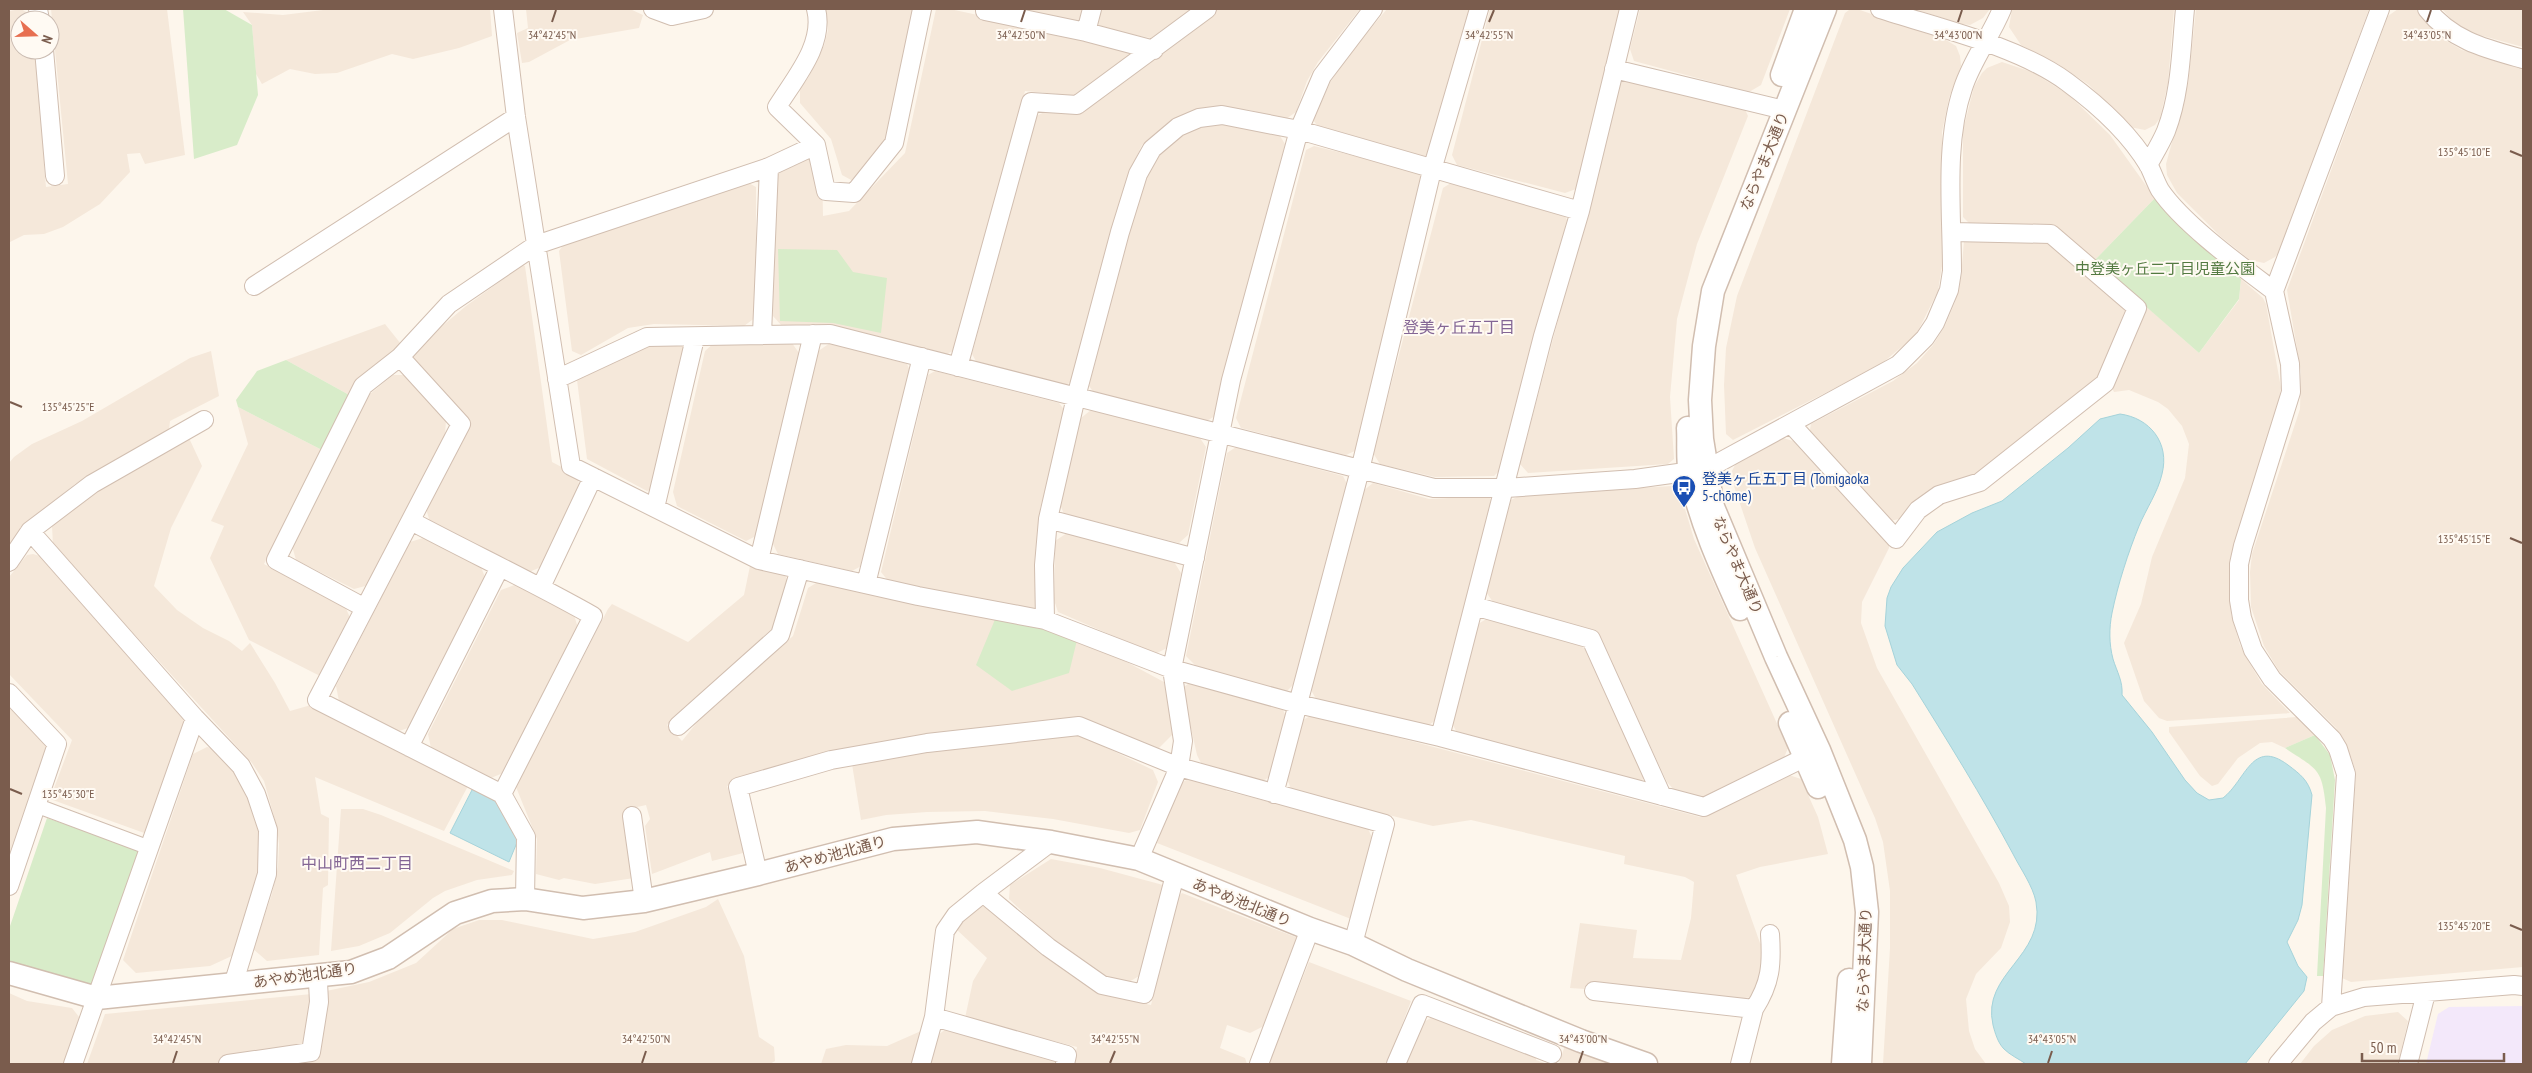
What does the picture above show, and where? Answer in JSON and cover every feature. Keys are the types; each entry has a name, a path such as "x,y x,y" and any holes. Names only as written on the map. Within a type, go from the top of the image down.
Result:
{"street":[{"path":"503,9 516,117 571,466 759,560 866,584 1045,620 1172,669 1298,704 1440,737 1704,807 1812,754 1848,863 1853,908 1843,1064"},
{"path":"652,9 672,16 704,9"},
{"path":"816,9 818,18 817,38 802,68 777,107 816,145 826,191 854,193 894,143 922,9"},
{"path":"1086,32 1092,9"},
{"path":"958,367 1031,102 1077,105 1208,9"},
{"path":"1139,859 1179,767 1184,741 1172,669 1231,380 1299,130 1322,76 1373,9"},
{"path":"1274,794 1360,470 1432,170 1478,9"},
{"path":"1440,737 1506,488 1543,336 1580,211 1629,9"},
{"path":"1614,69 1777,108 1806,9"},
{"name":"ならやま大通り","path":"1825,9 1777,108 1713,291 1704,346 1700,400 1702,439 1698,470 1776,657 1812,754 1855,840 1862,866 1867,912 1860,1064"},
{"path":"1880,9 1986,43 2043,66 2066,81 2106,115 2148,166 2160,190 2187,219 2274,291"},
{"path":"557,379 647,337 696,338 762,334 830,334 1220,435 1434,488 1506,488 1635,479 1698,470 1791,424 1898,365 1925,338 1935,323 1949,290 1954,121 1963,86 2002,9"},
{"path":"2148,166 2166,130 2172,108 2181,58 2186,9"},
{"path":"2331,1007 2346,783 2343,762 2332,739 2272,679 2262,665 2247,634 2239,600 2239,564 2291,392 2290,364 2274,291 2380,9"},
{"path":"2428,9 2445,27 2472,44 2523,59"},
{"path":"985,11 1086,32 1154,50"},
{"path":"45,60 55,176"},
{"path":"1045,620 1044,565 1048,519 1076,397 1138,174 1152,149 1178,127 1199,118 1222,115 1299,130 1432,170 1580,211"},
{"path":"254,286 516,117"},
{"path":"365,608 276,560 363,386 400,357 449,304 536,244 769,167 816,145"},
{"path":"762,334 769,167"},
{"path":"1791,424 1896,539 1918,510 1940,495 1980,482 2105,383 2137,308 2051,234 1952,232"},
{"path":"759,560 814,334"},
{"path":"654,508 696,338"},
{"path":"400,357 460,424 317,700 502,794 526,837 525,899"},
{"path":"866,584 922,357"},
{"path":"9,562 30,531 92,484 204,420"},
{"path":"541,587 593,477"},
{"path":"1048,519 1195,558"},
{"path":"411,521 499,568 541,587 593,616 502,794"},
{"path":"30,531 195,718 240,766 256,794 268,830 267,874 233,985"},
{"path":"409,747 499,568"},
{"path":"678,726 780,635 800,569"},
{"path":"1474,606 1591,639 1662,796"},
{"path":"9,693 58,744 9,886"},
{"path":"73,1064 195,718"},
{"path":"758,874 738,787 831,760 927,743 1079,726 1179,767 1385,824 1353,944"},
{"path":"36,805 150,848"},
{"path":"632,816 644,901"},
{"name":"あやめ池北通り","path":"9,973 97,998 351,972 388,958 455,913 492,901 525,899 583,908 644,901 893,839 977,832 1052,842 1139,859 1310,929 1353,944 1407,970 1581,1041 1646,1064"},
{"path":"921,1064 934,1017 945,931 956,915 1052,842"},
{"path":"983,893 1048,947 1102,985 1144,994 1175,875"},
{"path":"1259,1064 1310,929"},
{"path":"1740,1064 1754,1009 1763,996 1772,965 1770,934"},
{"path":"228,1064 311,1052 319,1002 318,982"},
{"path":"2278,1064 2313,1022 2331,1007 2364,997 2523,986"},
{"path":"1594,991 1754,1009"},
{"path":"2408,1064 2426,993"},
{"path":"1396,1064 1422,1004 1552,1054"},
{"path":"934,1017 1067,1055 1065,1064"}],"shaded area":[{"path":"51,9 167,9 185,155 145,164 140,153 127,154 130,172 100,204 63,227 44,234 24,235 10,242 9,11 10,60 39,60 49,164 44,166 46,187 68,184 56,60 60,60 60,10"},
{"path":"331,9 490,9 492,36 459,48 413,59 392,54 337,73 315,74 290,69 262,84 256,74 252,25 243,12 283,15"},
{"path":"526,9 630,9 643,15 639,28 570,40 529,62 522,63 517,33 528,28"},
{"path":"825,9 917,9 889,143 853,181 842,175 831,139 800,103 800,88 808,78 824,46 828,30"},
{"path":"936,9 950,9 1140,50 1079,96 1025,91 957,349 945,355 782,326 773,316 773,180 780,169 806,158 822,164 823,216 849,211 905,153"},
{"path":"1009,9 1089,9 1079,25"},
{"path":"1101,9 1195,9 1156,39 1101,29 1097,23"},
{"path":"1215,9 1360,9 1318,62 1307,81 1296,112 1283,121 1250,110 1216,107 1174,120 1142,145 1129,172 1073,380 1064,387 977,363 972,354 1036,116 1047,111 1077,113"},
{"path":"1387,9 1473,9 1435,151 1426,157 1320,129 1313,120 1331,81 1350,53"},
{"path":"1490,9 1624,9 1576,189 1565,193 1457,165 1452,155"},
{"path":"1640,9 1790,9 1761,85 1749,92 1634,61 1630,49"},
{"path":"1915,9 1990,9 1983,18 1970,25"},
{"path":"2012,9 2174,9 2168,83 2160,118 2155,125 2145,130 2130,127 2089,85 2058,64 2021,45 2009,27"},
{"path":"2196,9 2369,9 2280,251 2275,257 2264,263 2250,260 2220,236 2177,193 2167,175 2166,164 2188,84"},
{"path":"2398,9 2416,9 2443,39 2462,50 2523,67 2523,967 2351,982 2342,978 2356,773 2351,757 2336,728 2279,671 2264,646 2251,607 2250,572 2252,554 2300,409 2301,372 2287,290 2388,16"},
{"path":"2442,9 2523,9 2523,47 2472,33 2453,21"},
{"path":"1849,10 1860,10 1946,40 1956,46 1960,56 1961,66 1949,98 1942,132 1942,266 1938,291 1918,331 1880,365 1733,440 1726,434 1724,385 1726,348 1737,296 1845,13"},
{"path":"2002,62 2032,72 2069,95 2110,135 2155,198 2094,261 2054,226 1970,224 1963,217 1963,130 1974,87 1982,73 1987,68"},
{"path":"1632,77 1744,107 1748,116 1697,244 1677,319 1670,397 1674,459 1668,464 1528,473 1520,464 1621,82"},
{"path":"1227,124 1280,136 1285,144 1215,416 1205,422 1095,394 1089,386 1140,191 1154,160 1177,136 1194,128"},
{"path":"1314,146 1424,173 1357,450 1346,455 1241,428 1236,418 1306,150"},
{"path":"745,181 756,187 756,317 744,326 654,324 628,328 581,355 572,351 559,251 564,244"},
{"path":"1454,181 1562,209 1567,220 1503,467 1494,476 1435,477 1380,464 1373,453 1443,188"},
{"path":"1964,240 2048,241 2125,310 2098,377 1976,474 1931,490 1915,502 1900,519 1889,521 1809,435 1811,424 1893,381 1917,363 1933,345 1945,326 1955,302 1961,278"},
{"path":"523,265 525,266 552,462 577,475 580,489 541,567 529,572 430,522 426,509 469,424 409,354 466,306"},
{"path":"2241,279 2263,298 2266,304 2281,388 2277,410 2229,563 2231,614 2240,645 2247,659 2262,684 2290,713 2167,721 2159,718 2144,701 2124,643 2141,604 2152,557 2185,478 2189,444 2182,426 2168,409 2158,402 2129,390 2114,392 2112,388 2146,306 2199,353 2239,300"},
{"path":"385,324 401,344 357,382 351,396 286,360"},
{"path":"680,342 687,351 657,487 647,491 587,459 577,380 640,344"},
{"path":"715,342 792,343 799,353 758,535 746,541 677,506 673,492 705,351"},
{"path":"830,343 907,364 912,375 865,564 852,571 778,554 772,542 817,352"},
{"path":"211,351 219,396 170,421 169,430 75,484 44,509 9,546 9,463 14,457 32,444 82,421 190,358"},
{"path":"935,371 1059,403 1066,412 1040,509 1036,608 1030,613 889,582 881,572 928,375"},
{"path":"393,375 407,375 446,420 445,435 369,585 354,589 296,560 292,546 370,394"},
{"path":"238,407 322,450 264,564 345,606 351,620 322,677 249,640 210,558 224,526 211,521 248,444"},
{"path":"1091,410 1200,438 1206,447 1188,535 1179,543 1064,514 1059,502 1081,418"},
{"path":"189,438 202,466 171,528 154,586 177,610 203,628 229,641 242,651 250,643 290,711 311,705 468,786 444,831 315,777 321,814 329,818 328,885 323,888 319,955 267,961 253,949 272,894 278,867 279,844 277,827 264,781 252,763 53,545 52,526 82,499"},
{"path":"1783,438 1793,441 1889,544 1889,548 1862,602 1861,623 1877,668 1999,883 2009,906 2010,922 2001,948 1976,974 1966,999 1969,1031 1975,1049 1986,1064 1883,1064 1890,948 1890,891 1883,842 1875,818 1755,548 1734,486 1732,471 1736,463"},
{"path":"1236,447 1343,476 1347,484 1295,683 1287,691 1197,667 1186,656 1227,453"},
{"path":"1373,483 1429,499 1489,496 1493,504 1436,720 1426,727 1316,699 1311,690 1363,491"},
{"path":"1672,486 1680,492 1694,539 1788,748 1783,760 1700,799 1676,792 1667,782 1597,631 1493,602 1486,592 1511,500 1521,495"},
{"path":"1067,533 1174,562 1181,573 1169,647 1155,654 1058,612 1054,600 1055,541"},
{"path":"423,538 481,567 486,580 414,726 399,731 339,701 336,686 410,542"},
{"path":"33,554 43,557 183,715 184,725 147,834 50,799 72,740 9,674 9,577 27,555"},
{"path":"750,566 784,572 787,580 776,625 667,725 682,741 698,721 793,636 808,588 821,580 1078,636 1164,682 1174,733 1157,750 1148,748 1087,719 1054,719 851,747 727,786 747,852 712,861 710,852 652,874 645,826 650,819 646,805 624,810 634,878 595,884 564,878 559,880 536,874 537,839 516,787 608,609 612,604 688,642 744,595"},
{"path":"517,584 574,615 578,628 503,773 491,778 431,748 428,734 501,590"},
{"path":"1488,618 1576,642 1586,650 1647,774 1640,783 1458,735 1452,723 1478,624"},
{"path":"1191,682 1281,706 1287,718 1271,776 1261,782 1202,765 1197,755 1182,688"},
{"path":"9,698 44,735 49,750 9,866"},
{"path":"1312,715 1700,817 1789,775 1801,779 1818,817 1828,854 1760,867 1736,875 1760,943 1764,947 1757,992 1753,997 1737,999 1570,988 1580,923 1637,930 1633,958 1681,960 1691,918 1694,882 1685,877 1624,864 1625,856 1471,820 1433,826 1292,791 1287,779 1303,720"},
{"path":"2297,717 2315,735 2285,748 2272,742 2260,743 2238,758 2218,784 2212,786 2200,776 2169,732 2169,727"},
{"path":"1080,735 1153,770 1158,782 1140,830 1129,833 1053,819 985,811 927,812 886,815 861,820 852,764 879,758 1031,738"},
{"path":"207,747 216,749 239,776 260,825 260,861 257,880 234,955 210,966 136,973 123,960 193,754"},
{"path":"1189,779 1226,788 1226,791 1367,826 1373,840 1351,919 1157,843 1178,784"},
{"path":"341,809 363,809 381,815 514,871 512,875 477,880 445,891 433,898 390,933 359,946 331,951"},
{"path":"1051,859 1100,868 1163,885 1141,975 1127,983 1108,978 1044,932 1009,899 1010,885"},
{"path":"1182,893 1298,938 1264,1026 1250,1033 1227,1025 1220,1048 1245,1058 1247,1064 1073,1064 1077,1047 965,1018 973,981 987,958 956,929 976,905 992,908 1097,993 1151,1005 1179,896"},
{"path":"718,899 744,956 759,1037 774,1047 775,1061 770,1064 311,1064 228,1060 217,1064 87,1064 105,1014 312,994 369,982 416,963 453,929 479,920 502,920 593,939 635,932 706,907"},
{"path":"1309,962 1411,1001 1387,1064 1268,1064"},
{"path":"9,993 27,1001 72,1008 83,1022 69,1064 9,1064"},
{"path":"2523,1006 2523,1064 2426,1064 2438,1014 2449,1007"},
{"path":"2398,1012 2408,1021 2398,1064 2300,1064 2314,1046 2332,1030 2365,1016"},
{"path":"1436,1015 1536,1055 1536,1060 1547,1064 1406,1064 1422,1023"},
{"path":"946,1029 1053,1055 1057,1064 929,1064 935,1037"},
{"path":"921,1031 912,1064 821,1064 826,1049 846,1045 887,1046"},
{"path":"1565,1045 1616,1064 1559,1064"}],"green space":[{"path":"183,9 224,9 252,25 258,95 237,145 194,159"},
{"name":"中登美ヶ丘二丁目児童公園","path":"2155,198 2185,231 2241,279 2239,299 2199,353 2094,261"},
{"path":"778,249 837,250 853,272 887,278 881,333 833,323 780,321"},
{"path":"286,360 351,396 322,450 238,407 236,400 257,371"},
{"path":"996,617 1078,636 1069,673 1012,691 976,665"},
{"path":"2315,735 2330,755 2335,780 2323,976 2317,976 2326,808 2323,785 2320,777 2311,766 2285,748"},
{"path":"47,818 142,851 94,992 9,962 9,929"}],"water":[{"path":"2120,414 2131,416 2149,427 2160,442 2164,463 2158,487 2139,526 2127,558 2112,613 2110,630 2111,648 2121,681 2122,695 2152,732 2185,780 2197,793 2209,800 2223,798 2251,765 2258,759 2266,756 2276,758 2296,771 2306,781 2312,795 2302,905 2298,920 2287,942 2298,966 2307,977 2304,991 2245,1064 2026,1064 2002,1047 1993,1025 1992,1007 1996,992 2004,978 2032,937 2037,921 2036,902 2026,877 1977,789 1912,684 1897,665 1885,626 1887,598 1891,587 1903,568 1937,532 1972,513 2002,501 2068,448 2100,419"},
{"path":"473,788 503,805 518,840 509,862 450,833"}],"place":[{"name":"登美ヶ丘五丁目 (Tomigaoka 5-chōme)","path":"1684,508"}],"district":[{"name":"登美ヶ丘五丁目","path":"1459,327"},
{"name":"中山町西二丁目","path":"357,863"}]}
